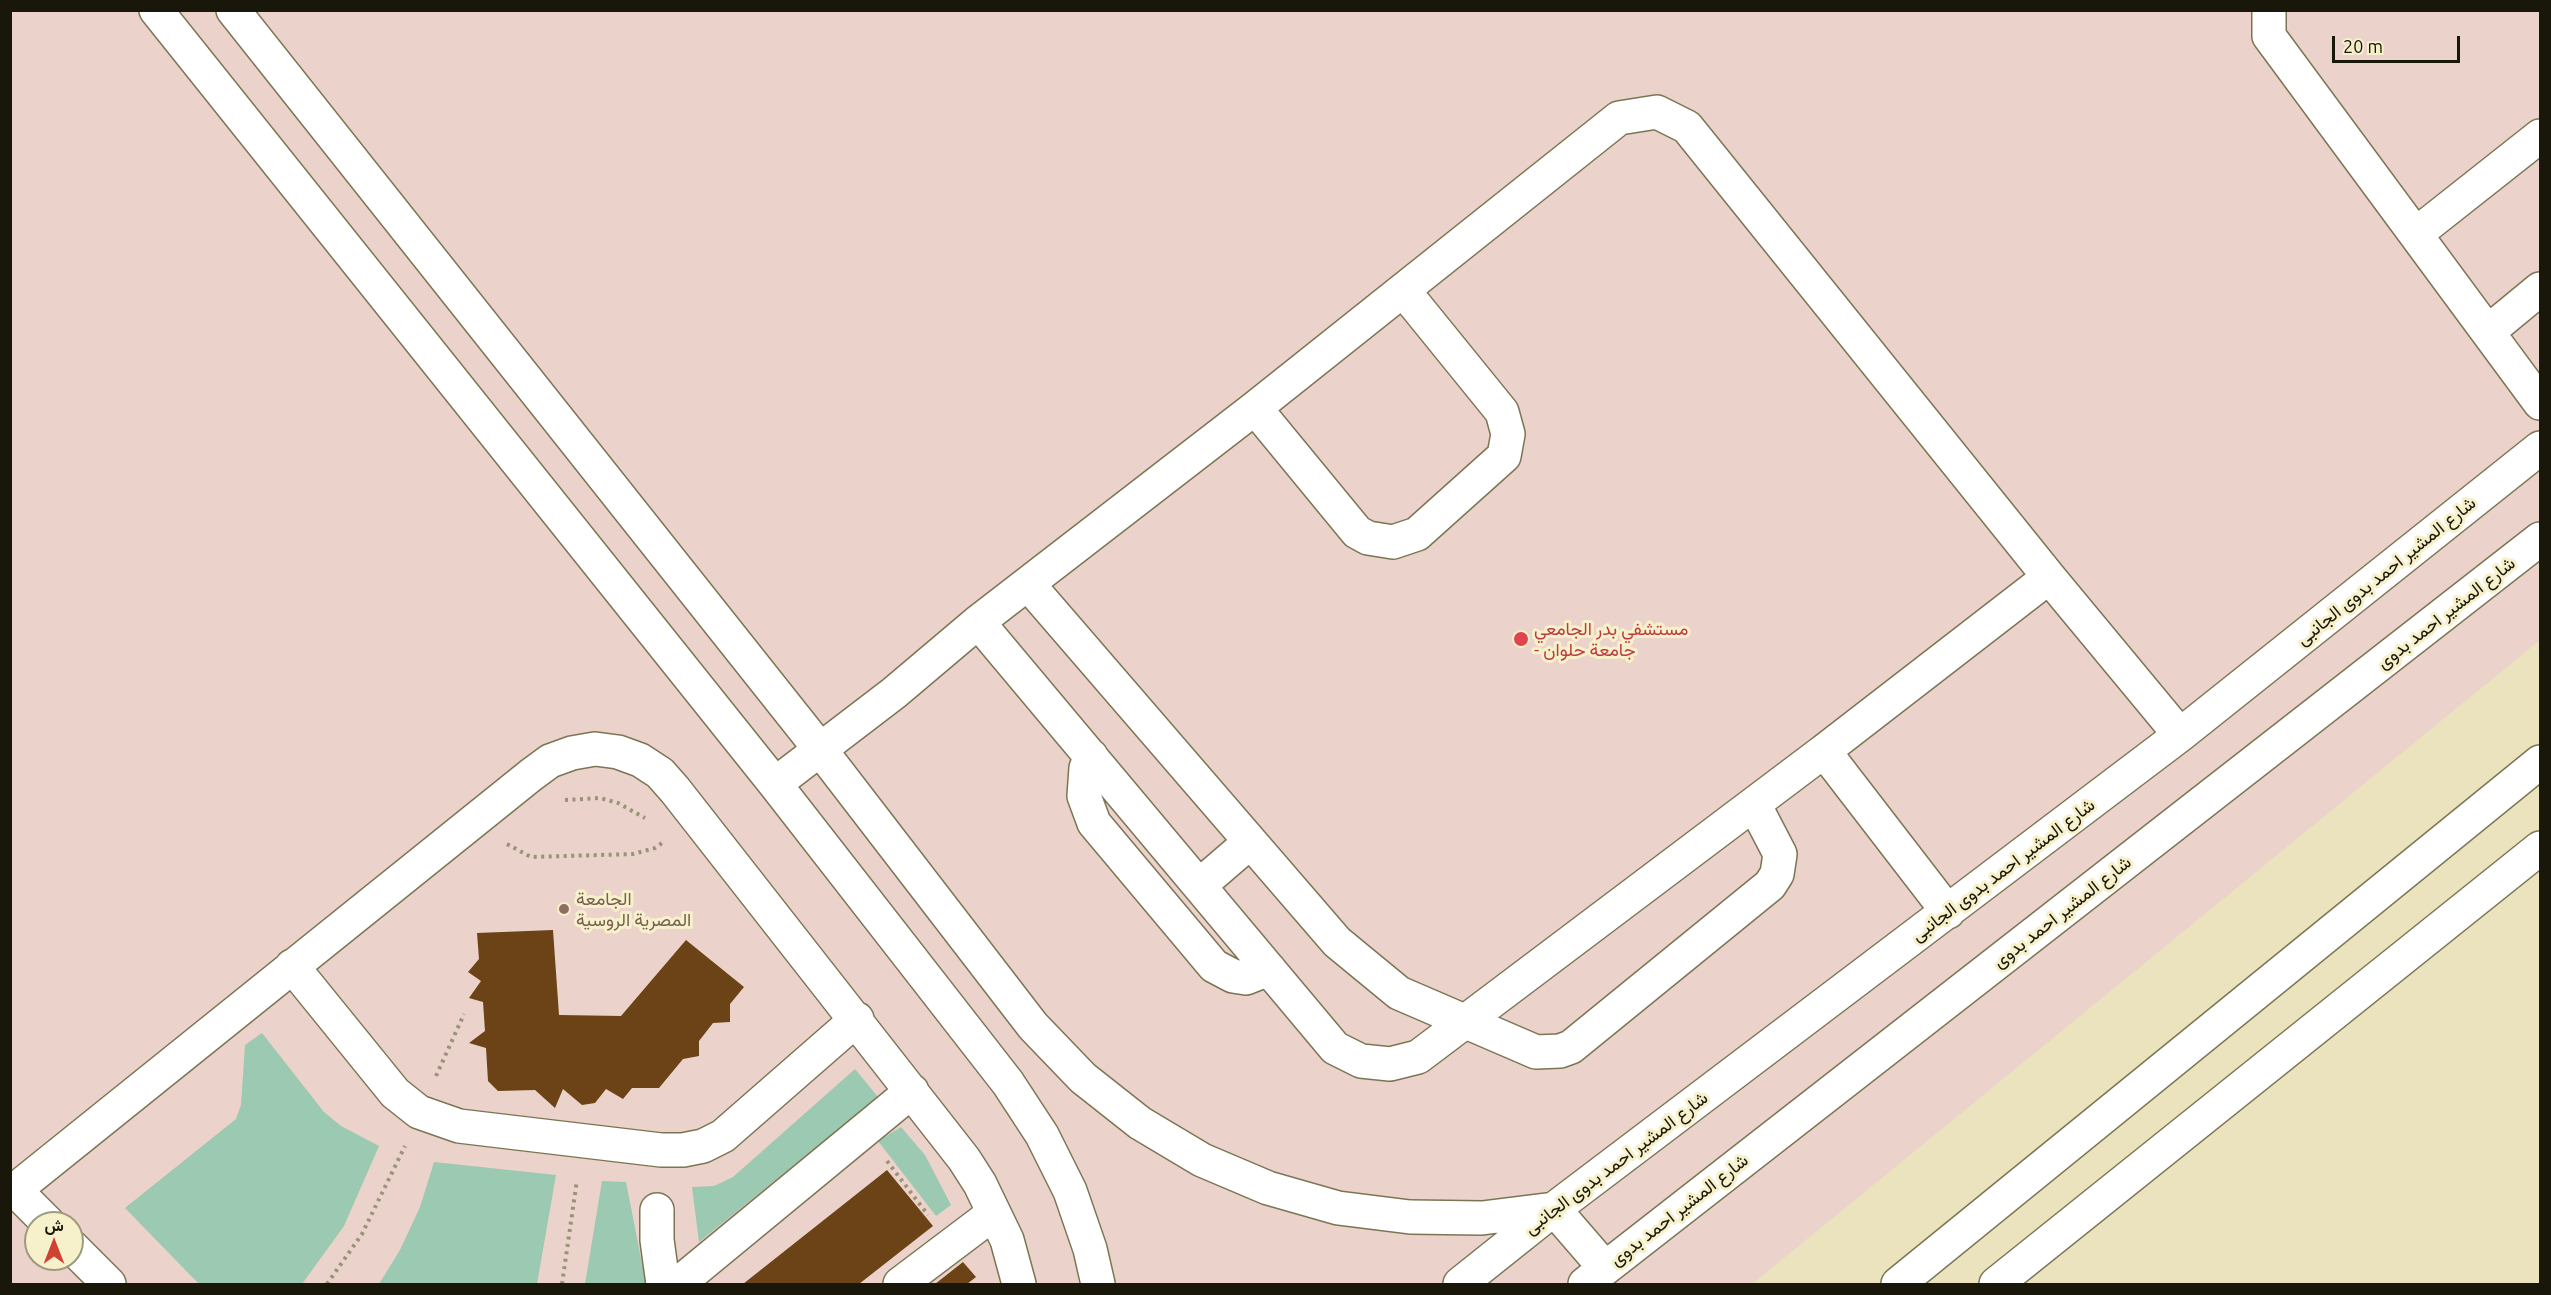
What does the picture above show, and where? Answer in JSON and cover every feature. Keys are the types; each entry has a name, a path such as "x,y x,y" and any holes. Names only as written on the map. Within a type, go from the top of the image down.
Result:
{"street":[{"path":"156,10 775,784 1008,1083 1042,1135 1070,1191 1090,1249 1098,1284"},
{"path":"233,10 819,748 1033,1026 1083,1078 1140,1123 1202,1160 1257,1183 1338,1208 1410,1217 1482,1218 1554,1209 1595,1276"},
{"path":"2269,10 2269,36 2541,403"},
{"path":"775,784 819,748 894,693 978,622 1255,408 1619,118 1657,112 1687,127 2049,578 2180,735"},
{"path":"2416,234 2541,136"},
{"path":"2488,331 2541,289"},
{"path":"1255,408 1357,532 1368,538 1393,542 1416,534 1504,456 1508,434 1502,412 1403,290"},
{"name":"شارع المشير احمد بدوى الجانبى","path":"1460,1284 1554,1209 2180,735 2541,448"},
{"name":"شارع المشير احمد بدوى","path":"1595,1276 2541,539"},
{"path":"978,622 1335,1048 1361,1061 1390,1065 1418,1057 1466,1023 2049,578"},
{"path":"1028,585 1337,942 1399,993 1536,1052 1560,1051 1571,1047 1770,885 1777,874 1780,854 1754,804"},
{"path":"34,1211 13,1192 550,761 572,753 595,749 618,752 640,760 660,773 857,1019 964,1159 1007,1240 1019,1284"},
{"path":"1824,751 1948,912"},
{"path":"1091,756 1086,768 1084,796 1094,823 1214,966 1233,976 1246,978 1269,969"},
{"path":"1898,1284 2541,762"},
{"path":"1200,885 1251,842"},
{"path":"1996,1284 2541,848"},
{"path":"292,966 395,1093 419,1112 459,1126 661,1150 683,1150 704,1146 723,1136 857,1019"},
{"path":"678,1284 912,1091"},
{"path":"657,1210 657,1240 663,1284"},
{"path":"900,1284 994,1212"},
{"path":"84,1259 109,1284"}],"path":[{"path":"561,801 600,798 636,812 651,823"},
{"path":"658,832 673,850"},
{"path":"502,840 515,850 531,856 633,854 655,848 665,841"},
{"path":"327,1284 362,1234 388,1184 464,1014"},
{"path":"865,1132 952,1244"},
{"path":"562,1284 583,1141"}],"shaded area":[{"path":"10,11 2540,11 2540,640 1752,1284 11,1284"}],"green space":[{"path":"262,1033 324,1112 341,1126 379,1146 344,1226 302,1284 199,1284 125,1208 236,1119 241,1105 245,1045"},
{"path":"855,1069 878,1097 699,1242 692,1187 714,1186 733,1177"},
{"path":"901,1127 925,1155 951,1205 936,1216 878,1141"},
{"path":"434,1162 556,1175 537,1284 379,1284 400,1250 420,1207"},
{"path":"602,1181 626,1182 646,1284 585,1284"}],"building":[{"path":"553,930 559,1015 621,1016 686,940 744,987 730,1004 730,1022 713,1023 699,1041 699,1056 683,1059 659,1088 632,1088 623,1099 606,1089 595,1103 582,1105 563,1089 555,1108 535,1090 498,1091 488,1081 486,1048 469,1043 485,1031 483,1002 469,998 481,981 468,972 479,959 477,933"},
{"path":"887,1170 933,1226 859,1284 743,1284"},
{"path":"963,1262 976,1277 967,1284 935,1284"}],"place":[{"name":"مستشفي بدر الجامعي - جامعة حلوان","path":"1521,639"},
{"name":"الجامعة المصرية الروسية","path":"564,909"}]}
